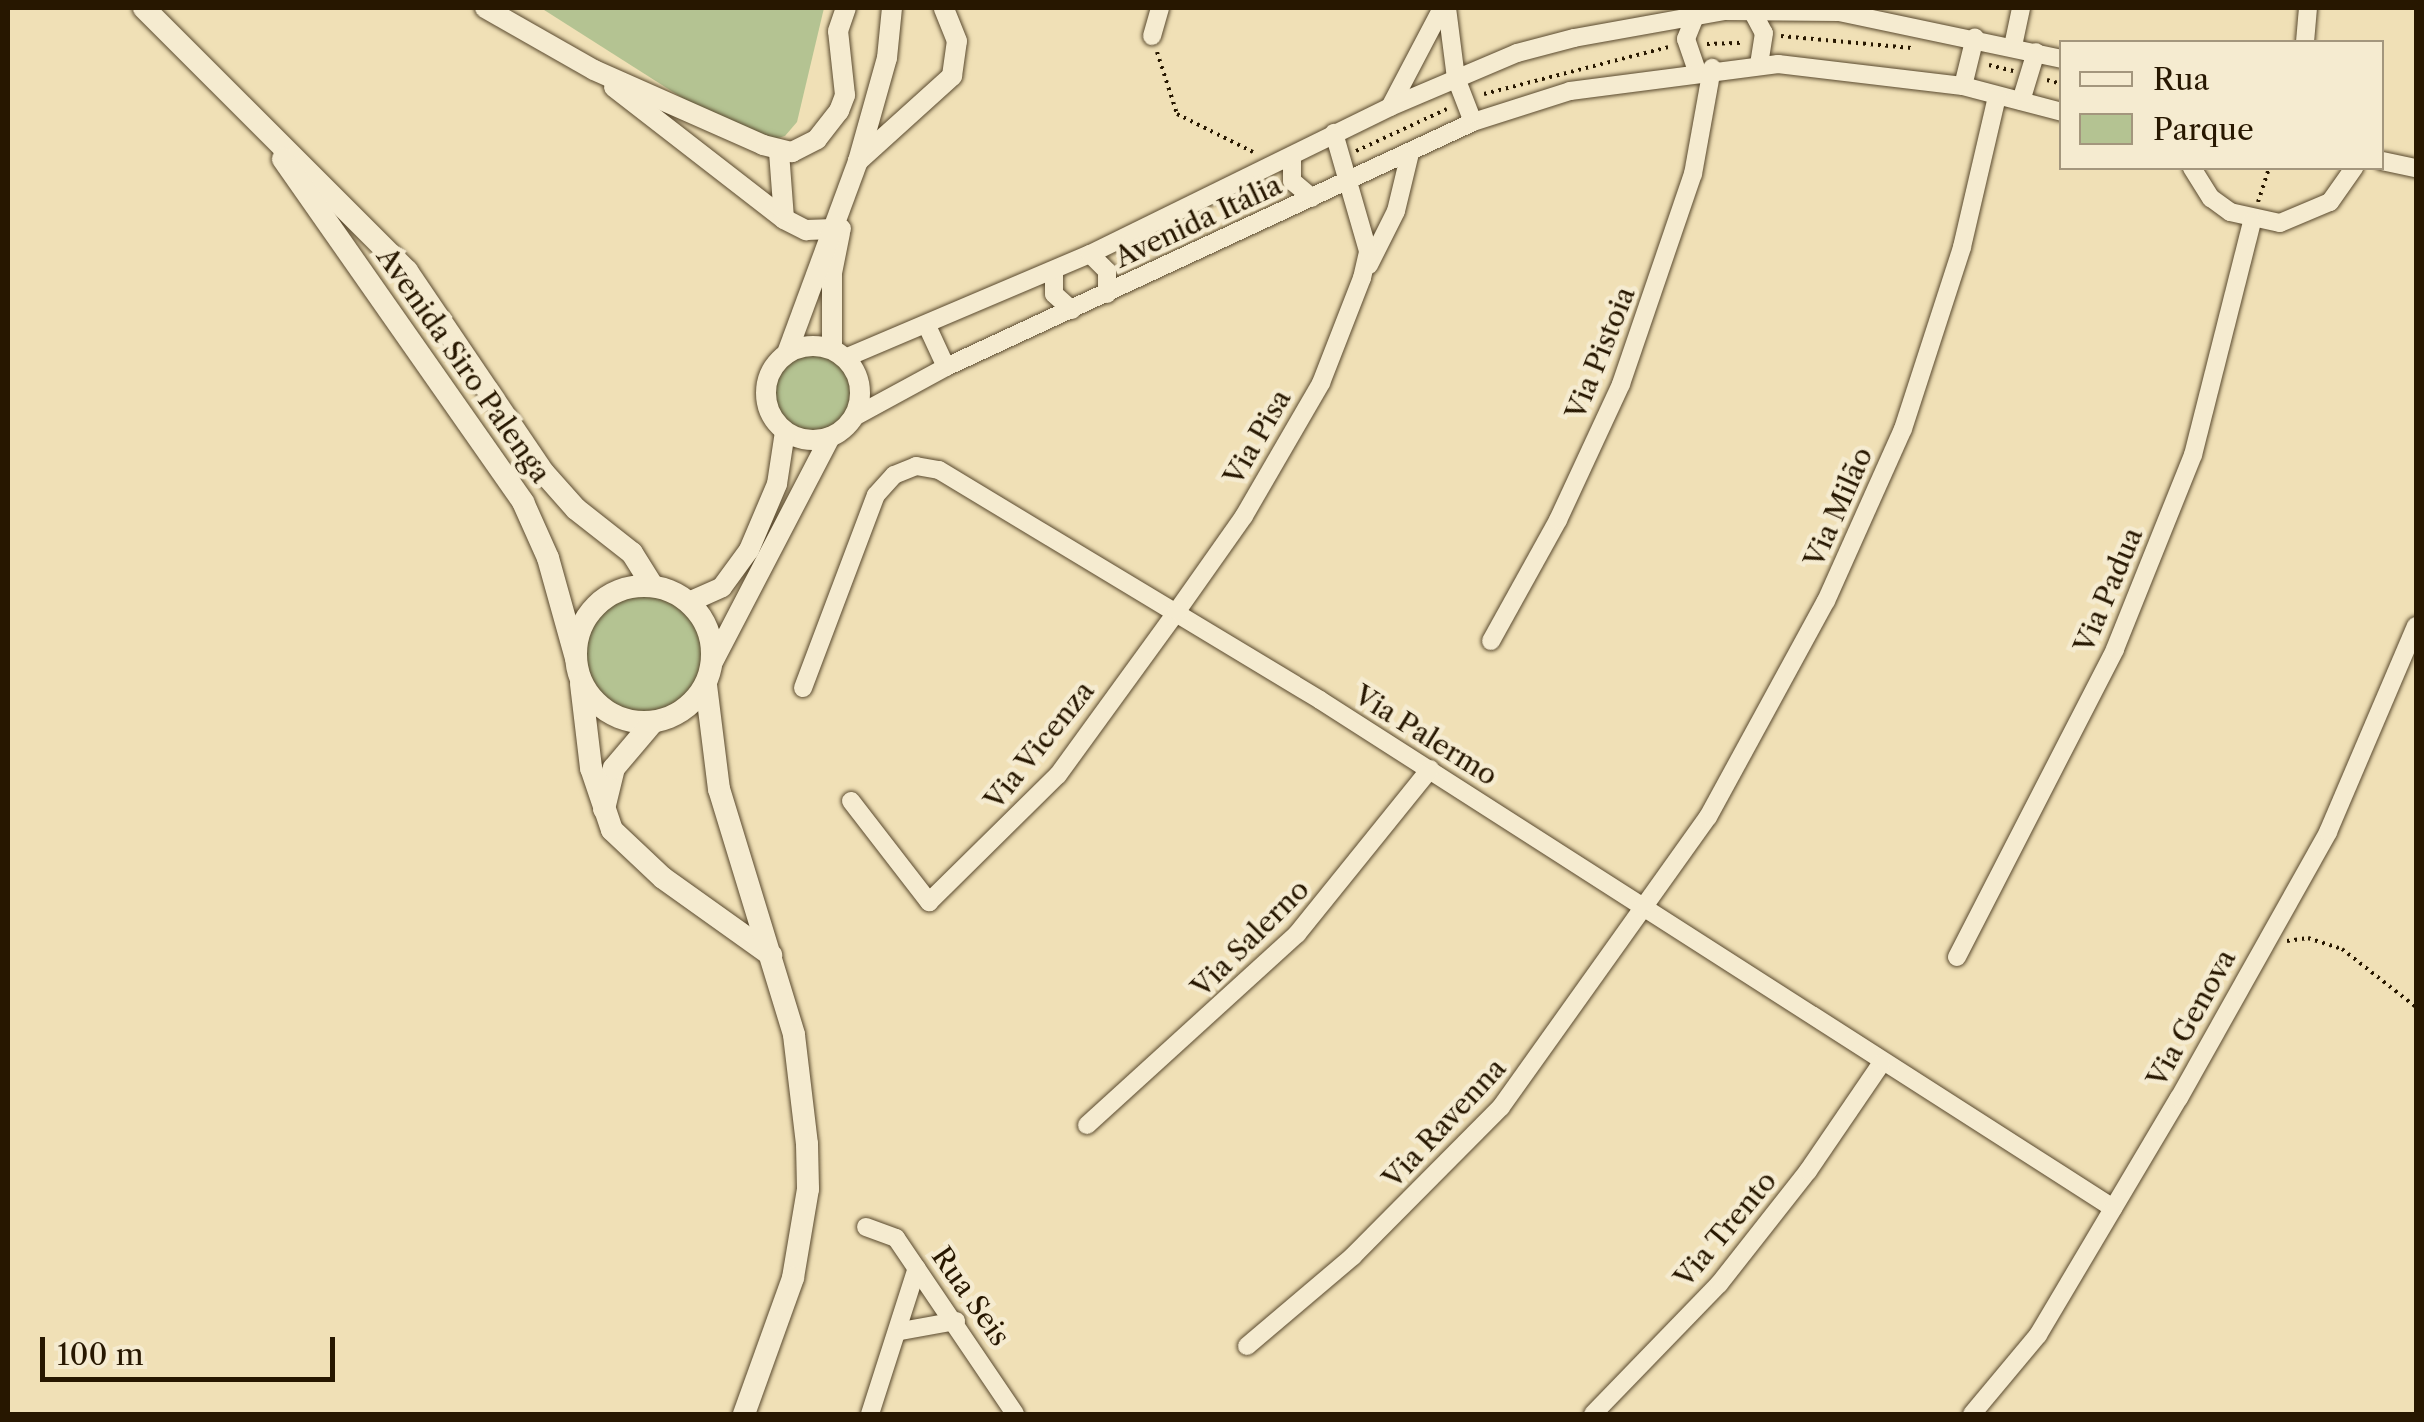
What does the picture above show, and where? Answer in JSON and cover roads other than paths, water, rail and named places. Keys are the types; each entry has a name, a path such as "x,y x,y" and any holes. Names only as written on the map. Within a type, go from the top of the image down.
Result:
{"main road":[{"name":"Avenida Siro Palenga","path":"144,8 383,245 553,484 632,553 651,584"},
{"name":"Avenida Siro Palenga","path":"261,127 523,502 548,558 578,669 604,812"},
{"path":"358,265 383,245"},
{"path":"652,722 610,713 578,669 583,625 604,598 651,584 689,602 704,619 720,788 774,958 802,1082 808,1189 793,1278 744,1414"},
{"path":"709,674 683,710 652,722 614,768 604,812 641,860 774,958"}],"street":[{"path":"494,10 594,70 779,152 817,139 839,111 844,94 838,32 846,8"},
{"path":"689,602 722,587 749,550 777,484 785,432 765,392 787,353 836,230 887,58 892,8"},
{"path":"858,161 952,76 957,41 944,8"},
{"path":"1152,36 1160,8"},
{"path":"1444,8 1456,78 1474,122"},
{"path":"1390,107 1444,8"},
{"path":"2012,46 2022,8"},
{"path":"2304,40 2308,8"},
{"name":"Avenida Itália","path":"838,354 928,328 1090,254 1390,107 1456,78 1574,38 1725,9 1839,12 1975,37 2059,58"},
{"path":"1750,9 1764,32 1759,65"},
{"path":"1696,14 1686,39 1704,69"},
{"path":"1963,86 1975,37"},
{"path":"2021,101 2036,52"},
{"name":"Avenida Itália","path":"854,417 946,367 1350,184 1474,122 1570,90 1704,69 1759,65 1874,71 1963,86 2059,111"},
{"name":"Via Pistoia","path":"1491,641 1558,520 1620,384 1693,174 1704,69"},
{"path":"594,70 784,220 806,230 836,230"},
{"name":"Via Milão","path":"1648,907 1760,730 1903,430 1962,247 1997,96"},
{"path":"1334,134 1350,184"},
{"path":"779,152 784,220"},
{"name":"Via Pisa","path":"1177,611 1244,516 1320,383 1362,278 1396,211 1410,152"},
{"name":"Avenida Itália","path":"1292,156 1292,181 1312,198"},
{"path":"2384,161 2416,168"},
{"path":"2193,170 2210,198 2252,221 2306,217 2330,202 2353,170"},
{"name":"Via Pisa","path":"1350,184 1368,251 1362,278"},
{"name":"Via Padua","path":"1957,957 2115,649 2193,455 2252,221"},
{"path":"709,674 830,437 854,417 860,386 838,354 832,273 836,230"},
{"name":"Avenida Itália","path":"1090,254 1108,271 1107,294"},
{"path":"1054,270 1054,294 1072,310"},
{"path":"928,328 946,367"},
{"path":"787,353 817,346 838,354"},
{"path":"785,432 814,441 830,437"},
{"name":"Via Palermo","path":"803,688 876,495 894,475 916,466 986,493 1648,907 1881,1064 2113,1208"},
{"name":"Via Vicenza","path":"851,801 929,902 1058,775 1177,611"},
{"name":"Via Genova","path":"1972,1414 2038,1335 2328,832 2416,626"},
{"name":"Via Salerno","path":"1087,1125 1297,934 1430,769"},
{"name":"Via Ravenna","path":"1246,1346 1353,1256 1501,1107 1648,907"},
{"name":"Via Trento","path":"1593,1414 1719,1284 1808,1171 1881,1064"},
{"name":"Rua Seis","path":"866,1227 896,1238 956,1321 1015,1414"},
{"path":"870,1414 900,1331 917,1268"},
{"path":"900,1331 956,1321"}]}
